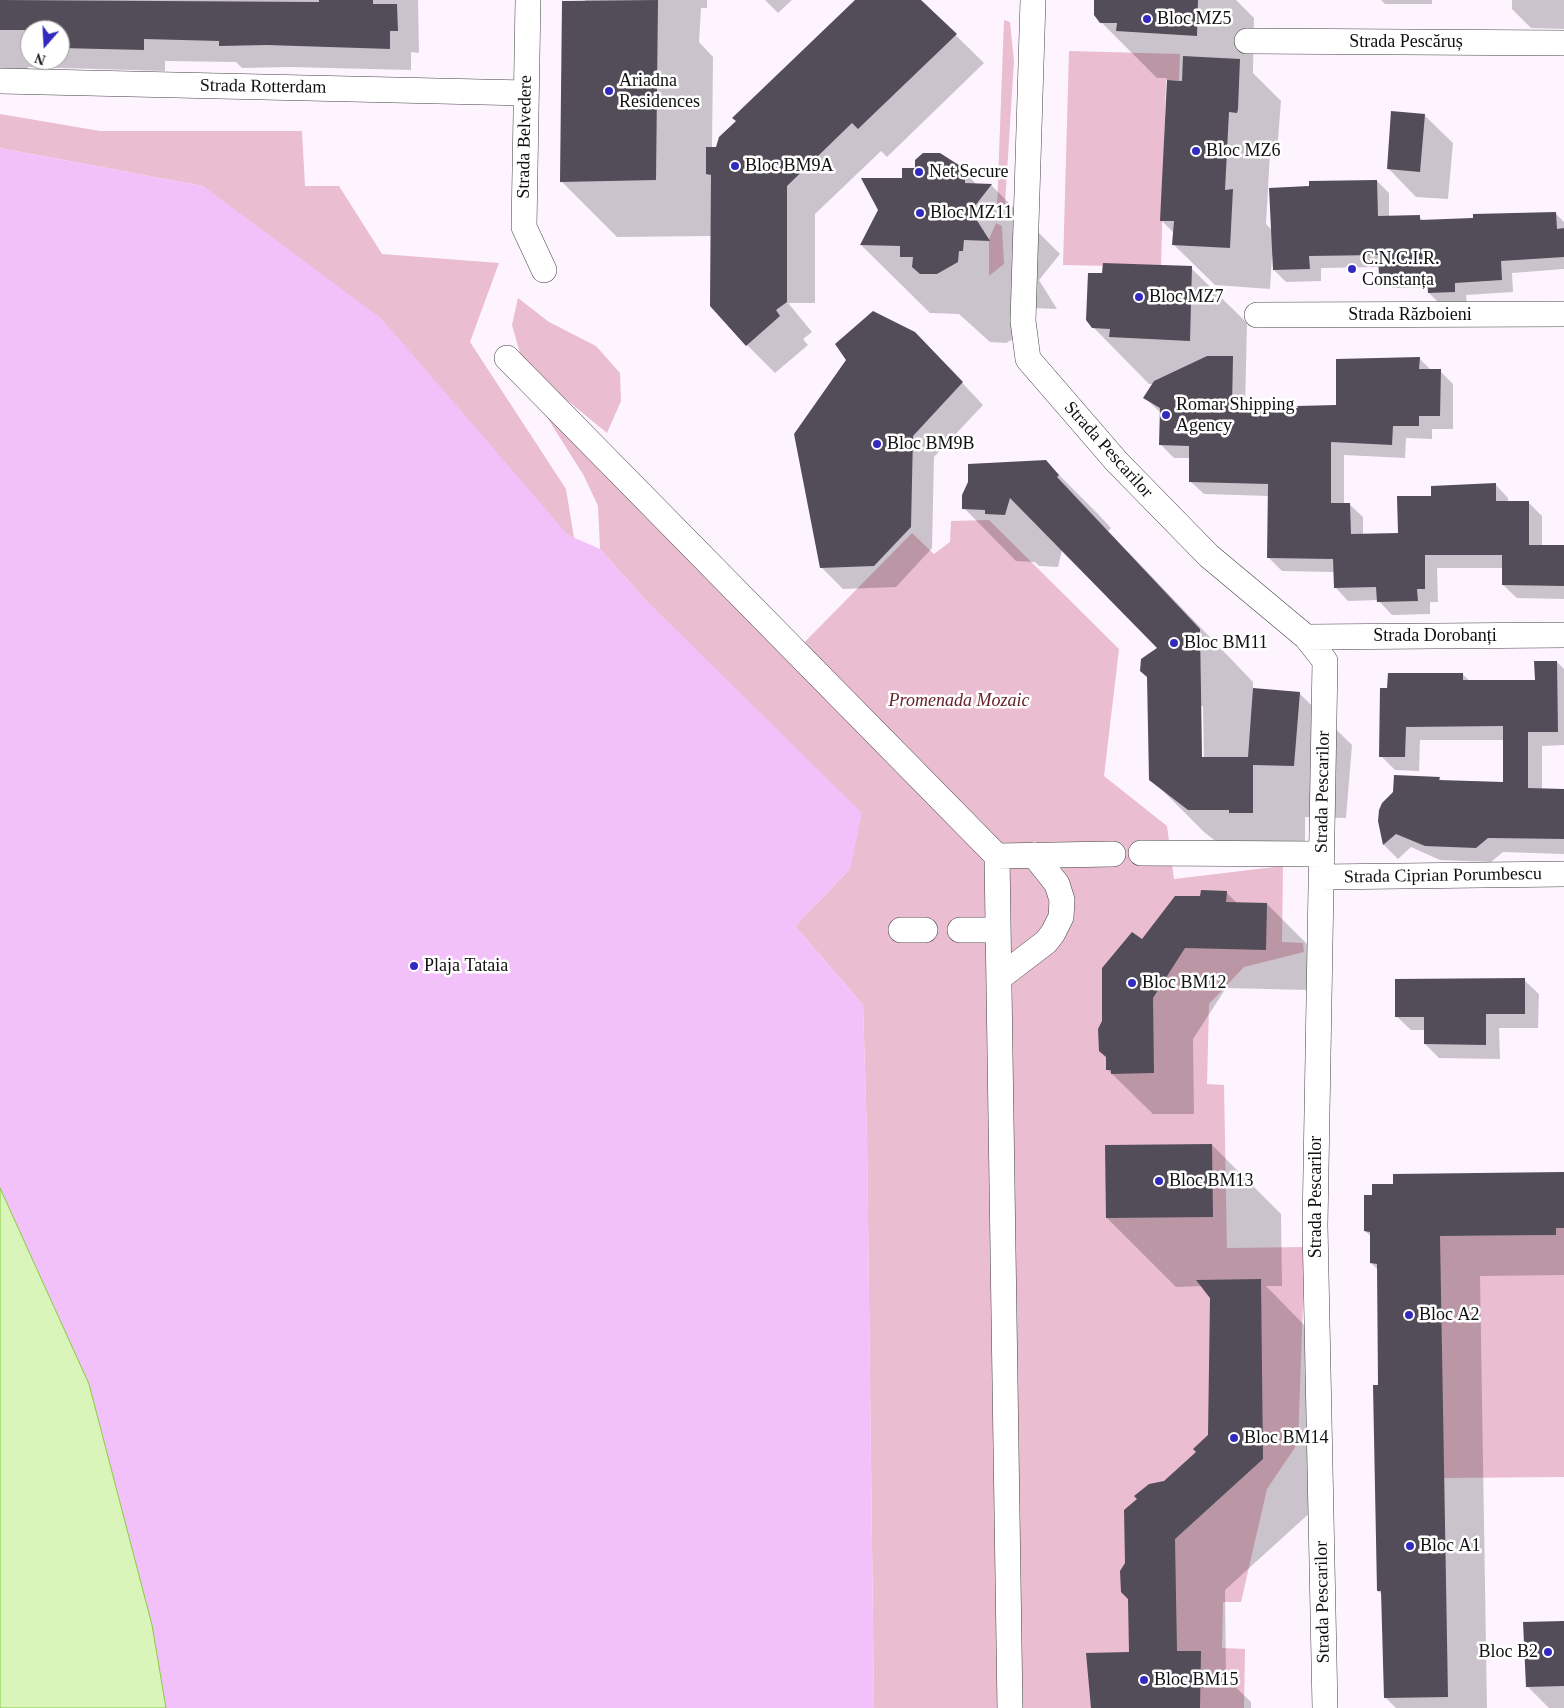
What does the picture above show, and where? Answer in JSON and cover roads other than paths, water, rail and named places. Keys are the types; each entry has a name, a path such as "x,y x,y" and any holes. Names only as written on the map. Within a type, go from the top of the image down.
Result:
{"street":[{"name":"Strada Belvedere","path":"528,0 524,227 544,270"},
{"name":"Strada Pescarilor","path":"1033,0 1022,321 1028,359 1117,462 1209,556 1306,637 1325,661 1315,1225 1326,1708"},
{"name":"Strada Pescăruș","path":"1248,41 1564,43"},
{"name":"Strada Rotterdam","path":"0,81 526,92"},
{"name":"Strada Războieni","path":"1257,315 1564,314"},
{"path":"507,358 997,856 1010,1708"},
{"name":"Strada Dorobanți","path":"1306,637 1564,635"},
{"name":"Strada Ciprian Porumbescu","path":"1141,853 1322,866 1564,874"},
{"path":"997,856 1113,854"},
{"path":"998,978 1046,942 1054,933 1061,917 1062,900 1057,884 1034,855"},
{"path":"960,930 998,930"}],"place":[{"name":"Bloc MZ5","path":"1147,19"},
{"name":"Ariadna Residences","path":"609,91"},
{"name":"Bloc MZ6","path":"1196,151"},
{"name":"Bloc BM9A","path":"735,166"},
{"name":"Net Secure","path":"919,172"},
{"name":"Bloc MZ11","path":"920,213"},
{"name":"C.N.C.I.R. Constanța","path":"1352,269"},
{"name":"Bloc MZ7","path":"1139,297"},
{"name":"Romar Shipping Agency","path":"1166,415"},
{"name":"Bloc BM9B","path":"877,444"},
{"name":"Bloc BM11","path":"1174,643"},
{"name":"Plaja Tataia","path":"414,966"},
{"name":"Bloc BM12","path":"1132,983"},
{"name":"Bloc BM13","path":"1159,1181"},
{"name":"Bloc A2","path":"1409,1315"},
{"name":"Bloc BM14","path":"1234,1438"},
{"name":"Bloc A1","path":"1410,1546"},
{"name":"Bloc B2","path":"1548,1652"},
{"name":"Bloc BM15","path":"1144,1680"}],"park label":[{"name":"Promenada Mozaic","path":"959,701"}]}
